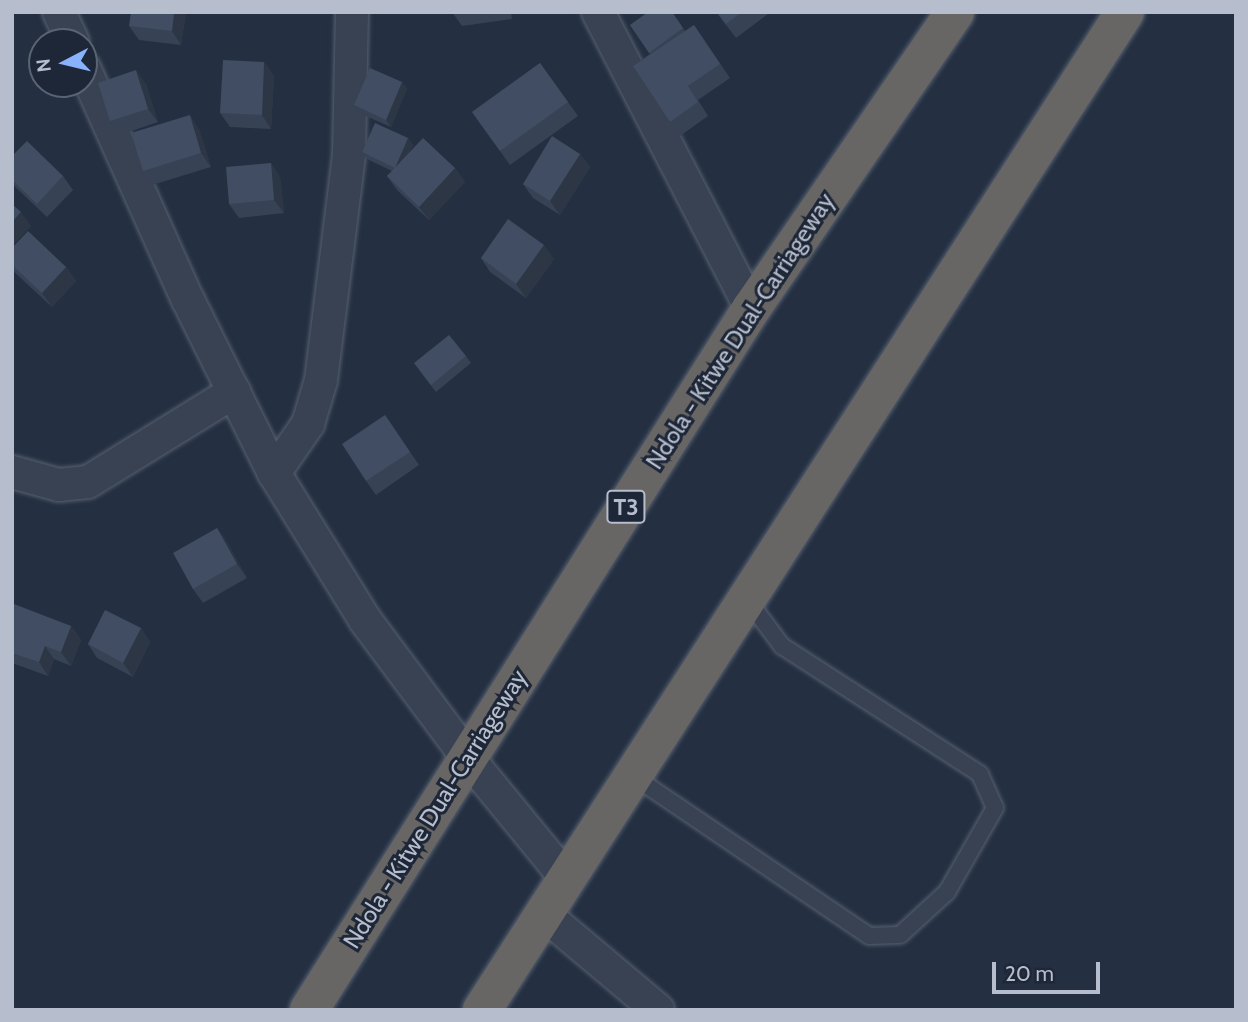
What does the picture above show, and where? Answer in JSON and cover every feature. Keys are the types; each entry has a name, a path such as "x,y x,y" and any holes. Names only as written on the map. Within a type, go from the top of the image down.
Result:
{"highway":[{"path":"482,1010 1125,12"},
{"name":"Ndola - Kitwe Dual-Carriageway","path":"309,1010 751,309 947,16"}],"street":[{"path":"59,12 66,28"},
{"path":"274,473 308,424 321,380 349,155 352,12"},
{"path":"598,12 751,309"},
{"path":"98,98 274,473 365,620 467,757 566,878"},
{"path":"12,472 60,485 88,482 234,392"},
{"path":"544,914 657,1010"}],"lane":[{"path":"633,775 869,936 900,936 947,892 995,808 980,774 782,646 747,599"}],"building":[{"path":"131,12 174,12 172,31 129,26"},
{"path":"648,12 672,12 683,28 649,53 630,25"},
{"path":"717,12 742,12 726,24"},
{"path":"694,25 720,64 688,86 698,102 670,122 633,66"},
{"path":"223,60 264,62 262,115 220,113"},
{"path":"540,63 568,102 500,151 472,112"},
{"path":"370,68 402,82 386,120 354,105"},
{"path":"136,70 148,109 110,121 98,83"},
{"path":"190,115 201,153 143,171 131,133"},
{"path":"375,123 408,138 395,168 362,152"},
{"path":"552,136 580,154 550,201 523,184"},
{"path":"423,138 455,168 419,207 387,176"},
{"path":"27,141 63,176 37,204 12,180 12,156"},
{"path":"271,163 274,200 229,204 226,167"},
{"path":"12,204 21,212 12,222"},
{"path":"508,219 544,245 516,284 481,258"},
{"path":"28,231 66,267 42,293 12,265 12,248"},
{"path":"449,335 466,356 431,385 414,363"},
{"path":"385,415 410,452 366,481 342,444"},
{"path":"217,528 237,564 193,589 173,553"},
{"path":"14,604 71,626 61,652 45,646 39,662 12,653"},
{"path":"105,610 141,628 123,663 88,644"}]}
